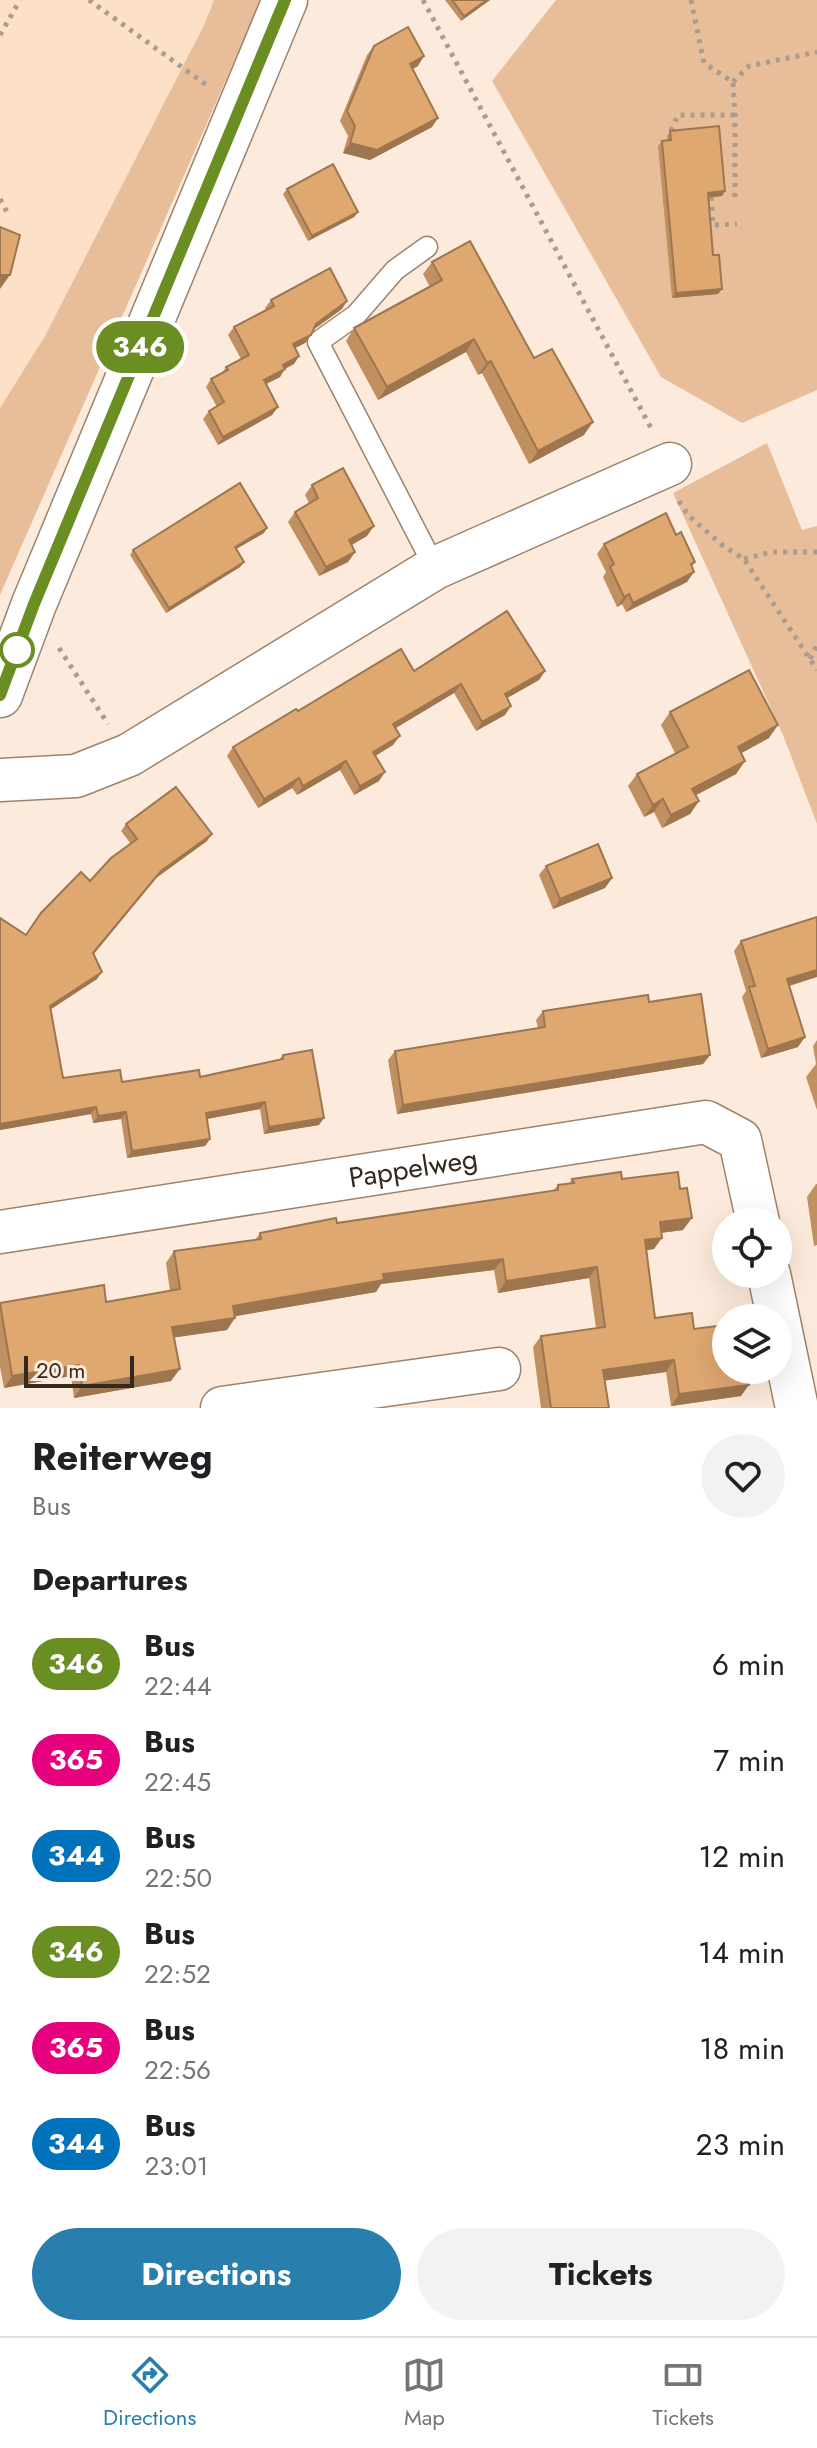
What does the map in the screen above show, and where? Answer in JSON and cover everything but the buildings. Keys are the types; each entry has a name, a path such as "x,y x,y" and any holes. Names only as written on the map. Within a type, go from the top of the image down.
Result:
{"street":[{"path":"0,695 34,604 285,0"},
{"path":"0,780 76,776 129,755 435,568 670,464"},
{"name":"Pappelweg","path":"0,1232 706,1122 740,1140 755,1208"},
{"path":"772,1288 797,1408"},
{"path":"222,1408 499,1369"}],"lane":[{"path":"427,247 395,270 356,315 318,342 435,568"}],"path":[{"path":"0,35 20,0"},
{"path":"89,0 201,83 242,102"},
{"path":"423,0 670,464 672,489 688,515 722,545 744,559 817,670"},
{"path":"691,0 704,63 733,82"},
{"path":"735,202 733,82 749,66 817,52"},
{"path":"671,131 678,115 735,115"},
{"path":"711,197 713,225 737,224"},
{"path":"0,199 8,214"},
{"path":"744,559 772,552 817,552"},
{"path":"810,659 817,645"},
{"path":"60,649 111,728"}],"shaded area":[{"path":"0,0 214,0 45,336 0,408"},
{"path":"214,0 261,0 0,595 0,408 45,336"},
{"path":"556,0 817,0 817,390 742,423 661,377 492,81"},
{"path":"767,443 802,530 817,526 817,824 783,735 673,493"}],"bus line":[{"name":"346","path":"0,695 34,604 285,0"}]}
